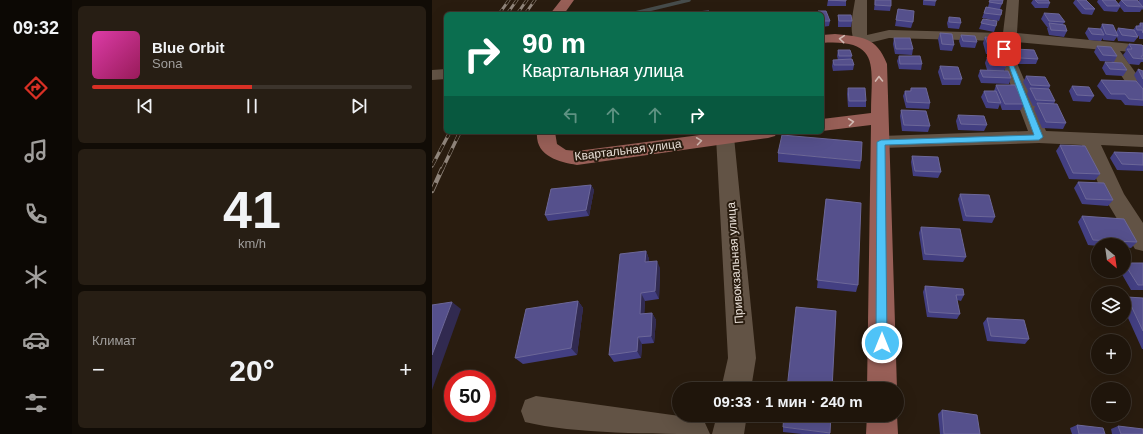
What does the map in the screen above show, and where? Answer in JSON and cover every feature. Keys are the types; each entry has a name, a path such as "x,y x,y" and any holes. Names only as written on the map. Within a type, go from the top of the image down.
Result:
{"main road":[{"path":"559,12 568,0"},
{"path":"824,39 835,38 862,41 874,50 879,64 881,142 882,382"},
{"path":"824,125 880,118"},
{"name":"Квартальная улица","path":"546,135 549,148 559,155 577,158 751,134"},
{"path":"882,422 882,434"}],"street":[{"path":"860,0 859,27 862,41 889,34 1010,37 1143,49"},
{"path":"1013,0 1010,37 1004,49 1039,137"},
{"path":"1108,46 1143,95"},
{"path":"432,75 444,74"},
{"name":"Привокзальная улица","path":"725,137 742,358 737,382"},
{"path":"881,142 1039,137 1143,141"},
{"path":"1088,138 1115,197 1143,242"},
{"path":"536,411 694,434"},
{"path":"728,434 731,422"}],"building":[{"path":"875,0 891,0 891,6 875,5"},
{"path":"990,0 1003,0 1002,4 989,2"},
{"path":"1035,0 1048,0 1050,3 1038,3"},
{"path":"1077,0 1086,0 1095,9 1085,9"},
{"path":"1102,0 1115,0 1120,6 1107,6"},
{"path":"1121,0 1137,0 1143,7 1127,6"},
{"path":"986,7 1002,10 1001,15 984,13"},
{"path":"898,9 914,11 913,22 896,20"},
{"path":"826,11 830,21 824,21 824,12 818,12"},
{"path":"1044,13 1059,14 1065,22 1049,21"},
{"path":"838,15 851,15 852,21 839,21"},
{"path":"949,17 960,18 961,23 949,22"},
{"path":"983,19 997,21 996,26 981,23"},
{"path":"1049,23 1065,25 1067,31 1051,30"},
{"path":"1140,23 1143,23 1143,33 1142,30 1137,30 1136,26 1141,26"},
{"path":"1102,24 1113,25 1118,36 1106,34"},
{"path":"1088,28 1101,29 1104,35 1092,34"},
{"path":"1118,28 1134,30 1138,37 1122,35"},
{"path":"940,33 952,34 954,45 942,44"},
{"path":"961,35 975,36 977,42 963,41"},
{"path":"985,37 998,38 1003,49 989,48"},
{"path":"894,38 910,38 913,49 896,49"},
{"path":"1129,44 1143,46 1143,56 1141,56 1143,59 1133,58 1127,49 1132,49"},
{"path":"1097,46 1111,47 1117,56 1103,55"},
{"path":"1015,49 1034,50 1038,59 1020,58"},
{"path":"838,50 850,50 852,56 839,56"},
{"path":"899,56 920,56 922,64 900,64"},
{"path":"987,57 1006,58 1009,61 1004,60 1006,66 990,65"},
{"path":"852,59 854,65 834,65 833,60"},
{"path":"1105,62 1122,63 1127,70 1110,69"},
{"path":"940,66 958,67 962,79 944,79"},
{"path":"1138,69 1143,71 1143,79"},
{"path":"980,70 1008,71 1011,78 983,77"},
{"path":"1026,76 1045,77 1050,86 1031,85"},
{"path":"1101,80 1136,81 1143,89 1143,100 1129,99 1125,94 1111,94"},
{"path":"996,85 1015,85 1024,104 1005,104"},
{"path":"1072,86 1089,87 1094,96 1077,95"},
{"path":"848,88 865,88 866,101 849,101"},
{"path":"911,88 926,88 930,103 907,102 905,91 911,91"},
{"path":"1030,88 1049,89 1055,101 1036,100"},
{"path":"984,91 996,91 1001,103 988,102"},
{"path":"1037,103 1057,104 1066,123 1046,122"},
{"path":"901,110 926,111 930,126 904,125"},
{"path":"958,115 984,116 987,125 961,124"},
{"path":"782,135 862,142 861,161 778,153"},
{"path":"1060,145 1085,146 1100,174 1073,173"},
{"path":"1114,152 1143,153 1143,165 1122,164"},
{"path":"912,156 938,157 941,172 915,171"},
{"path":"1078,182 1104,183 1113,200 1086,199"},
{"path":"591,185 586,210 545,215 551,189"},
{"path":"960,194 989,195 995,217 966,216"},
{"path":"826,199 861,203 858,285 817,280"},
{"path":"1082,216 1124,219 1137,242 1131,242 1131,238 1092,238"},
{"path":"921,227 960,229 966,257 925,254"},
{"path":"646,251 645,262 657,261 655,291 641,293 640,314 652,313 651,336 638,337 637,351 609,355 620,254"},
{"path":"1131,263 1143,263 1143,285 1138,285 1131,274"},
{"path":"925,286 963,289 964,295 956,295 960,314 929,312"},
{"path":"1131,297 1143,298 1143,331 1131,306"},
{"path":"578,301 571,348 515,358 526,309"},
{"path":"452,302 432,355 432,305"},
{"path":"796,307 836,311 832,382 788,382"},
{"path":"987,318 1024,320 1029,339 991,336"},
{"path":"942,410 977,415 980,434 944,434"},
{"path":"783,422 831,422 830,433 783,427"},
{"path":"1077,425 1103,428 1105,434 1079,434"},
{"path":"1118,426 1143,429 1143,434 1121,434"}],"waterway":[{"path":"639,12 689,0"}],"railway":[{"path":"500,12 509,0"},
{"path":"508,12 517,0"},
{"path":"518,12 527,0"},
{"path":"526,12 535,0"},
{"path":"432,166 449,134"},
{"path":"442,170 459,134"},
{"path":"432,191 442,169"}],"route":[{"path":"882,343 881,142 1039,137 1004,49"}]}
